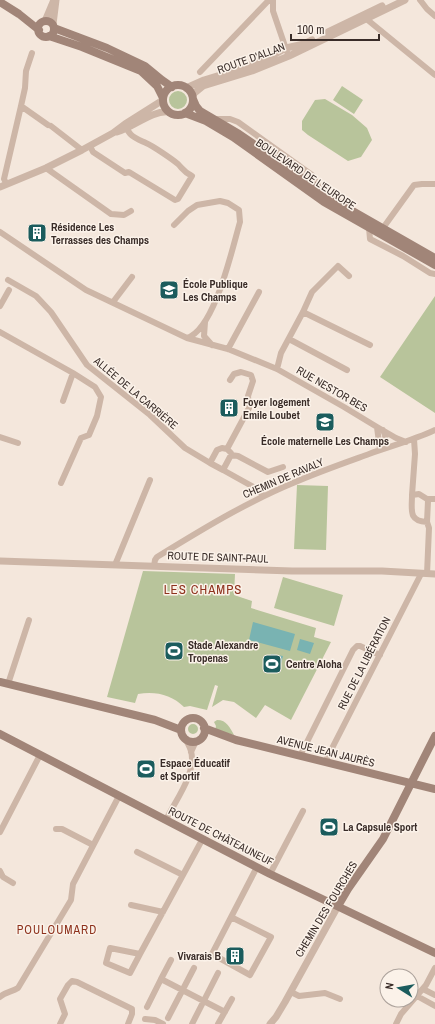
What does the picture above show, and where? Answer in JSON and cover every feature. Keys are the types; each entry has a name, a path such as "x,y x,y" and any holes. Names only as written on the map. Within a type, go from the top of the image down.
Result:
{"main road":[{"path":"0,2 19,14 107,48 145,66 172,87"},
{"path":"47,25 43,36 49,36 82,47 141,71 157,86 163,99 164,107 169,112 177,115 185,113 191,108 192,97 186,88 179,86 172,87 166,91 163,99"},
{"path":"47,25 52,34 49,36"},
{"name":"BOULEVARD DE L'EUROPE","path":"192,97 200,111 239,134 320,191 435,258"},
{"name":"BOULEVARD DE L'EUROPE","path":"185,113 206,121 233,137 324,202 435,266"},
{"path":"4,683 182,726"},
{"path":"195,718 201,722 201,735 189,741 183,737 182,726 188,719 195,718"},
{"name":"ROUTE DE CHÂTEAUNEUF","path":"0,734 202,840 435,953"},
{"name":"AVENUE JEAN JAURÈS","path":"201,735 236,740 435,789"},
{"name":"CHEMIN DES FOURCHES","path":"338,906 383,839 435,736"}],"street":[{"path":"47,25 55,0"},
{"path":"200,72 269,0"},
{"path":"273,0 273,11 289,56"},
{"name":"ROUTE D'ALLAN","path":"192,97 203,86 252,71 289,56 395,0"},
{"name":"ROUTE D'ALLAN","path":"186,88 204,80 270,57 286,48 304,44 405,0"},
{"path":"420,0 435,16"},
{"path":"261,8 269,12 273,11"},
{"path":"364,17 435,75"},
{"path":"3,185 25,88 26,71 32,53"},
{"path":"126,126 163,99"},
{"path":"21,106 82,150"},
{"path":"3,185 46,168 126,126 162,111 169,112"},
{"path":"90,146 93,152 125,173 129,172 175,200 178,199 192,176 182,171 178,164 146,143 139,141 128,132 126,126"},
{"path":"46,168 112,214 124,214 131,211"},
{"path":"383,228 414,185 435,184"},
{"path":"174,225 188,211 198,205 220,201 228,203 239,210 240,222 216,302 205,322 192,337 187,338"},
{"path":"369,228 370,239 403,256 430,273 435,274"},
{"name":"RUE NESTOR BES","path":"0,232 86,290 187,338 228,349 277,369 376,427 406,442"},
{"path":"277,369 281,353 312,292 338,266 349,276"},
{"path":"113,302 132,277"},
{"name":"ALLÉE DE LA CARRIÈRE","path":"8,280 36,296 51,312 87,365 150,415 185,448 259,490 263,496"},
{"path":"0,306 9,290"},
{"path":"228,349 259,292"},
{"path":"303,312 370,345"},
{"path":"205,322 204,336 216,346"},
{"path":"0,332 95,387 101,397 97,416 89,435 81,438 61,483"},
{"path":"289,339 346,370"},
{"path":"227,449 249,408 248,396 253,381 251,375 241,372 234,374 230,380"},
{"path":"63,401 73,373"},
{"path":"376,427 383,449"},
{"path":"383,430 386,435 383,449"},
{"name":"CHEMIN DE RAVALY","path":"154,566 155,560 163,554 223,516 263,496 292,483 435,430"},
{"path":"0,437 18,443"},
{"path":"414,439 415,454 412,513 415,519 420,522 428,522"},
{"path":"210,462 217,450 222,448 227,449 231,455"},
{"path":"231,455 238,456 268,472 283,467"},
{"path":"223,470 231,455"},
{"path":"115,565 150,480"},
{"path":"412,495 419,494 427,499 435,499"},
{"path":"424,574 429,528 427,499"},
{"name":"ROUTE DE SAINT-PAUL","path":"0,561 292,571 382,571 435,574"},
{"name":"RUE DE LA LIBÉRATION","path":"325,762 424,574"},
{"path":"4,683 30,620"},
{"path":"300,756 353,650 357,646 360,646 380,655"},
{"path":"191,752 201,735"},
{"path":"166,820 189,776 192,764 191,752 186,739"},
{"path":"0,832 40,755"},
{"path":"0,997 18,988 54,930 71,900 73,884 119,796"},
{"path":"270,874 303,811"},
{"path":"56,829 62,829 93,845"},
{"path":"140,954 110,948 106,963 130,973 202,840"},
{"path":"137,852 183,875"},
{"path":"231,917 271,937 250,975 212,954 231,917 257,867"},
{"path":"0,871 3,877 12,883"},
{"path":"131,905 163,912"},
{"name":"CHEMIN DES FOURCHES","path":"270,1024 276,1017 338,906"},
{"path":"147,1007 171,960"},
{"path":"168,1018 194,968"},
{"path":"419,994 435,968"},
{"path":"192,1024 218,974"},
{"path":"161,979 225,1012"},
{"path":"60,1024 65,1014 60,999 72,981 77,982 132,1009 132,1014 128,1024"},
{"path":"423,989 435,995"},
{"path":"290,992 299,996 325,994 340,999"},
{"path":"419,997 435,1006"},
{"path":"218,1024 232,999"},
{"path":"396,1024 401,1014 406,1008"},
{"path":"145,1019 155,1020 164,1024"}],"green space":[{"path":"342,86 363,100 354,114 333,100"},
{"path":"178,91 184,94 187,100 184,106 178,109 172,106 169,100 172,94"},
{"path":"325,99 352,115 367,128 372,140 361,157 348,161 302,130 302,121 315,100"},
{"path":"435,296 435,413 380,377"},
{"path":"297,485 328,486 326,550 294,549"},
{"name":"Stade Alexandre Tropenas","path":"143,571 235,574 234,595 252,601 251,608 316,628 314,637 331,642 291,720 265,705 256,718 234,702 223,700 212,707 218,686 215,685 207,710 190,706 184,707 174,699 151,693 138,694 135,703 107,697"},
{"path":"283,577 343,595 334,626 274,608"},
{"path":"217,720 226,723 234,735 215,730 216,726 214,722"},
{"path":"191,724 195,724 197,725 197,733 191,734 188,731 188,727"}],"water":[{"path":"253,622 295,634 290,651 249,640"},
{"path":"300,639 314,643 310,654 297,650"},
{"path":"271,654 283,656 281,664 278,663 274,668 268,666"}],"place":[{"name":"Résidence Les Terrasses des Champs","path":"37,233"},
{"name":"École Publique Les Champs","path":"169,290"},
{"name":"Foyer logement Emile Loubet","path":"229,408"},
{"name":"École maternelle Les Champs","path":"325,422"},
{"name":"Stade Alexandre Tropenas","path":"174,651"},
{"name":"Centre Aloha","path":"272,664"},
{"name":"Espace Éducatif et Sportif","path":"146,769"},
{"name":"La Capsule Sport","path":"329,827"},
{"name":"Vivarais B","path":"235,956"}],"district":[{"name":"LES CHAMPS","path":"203,589"},
{"name":"POULOUMARD","path":"57,930"}]}
